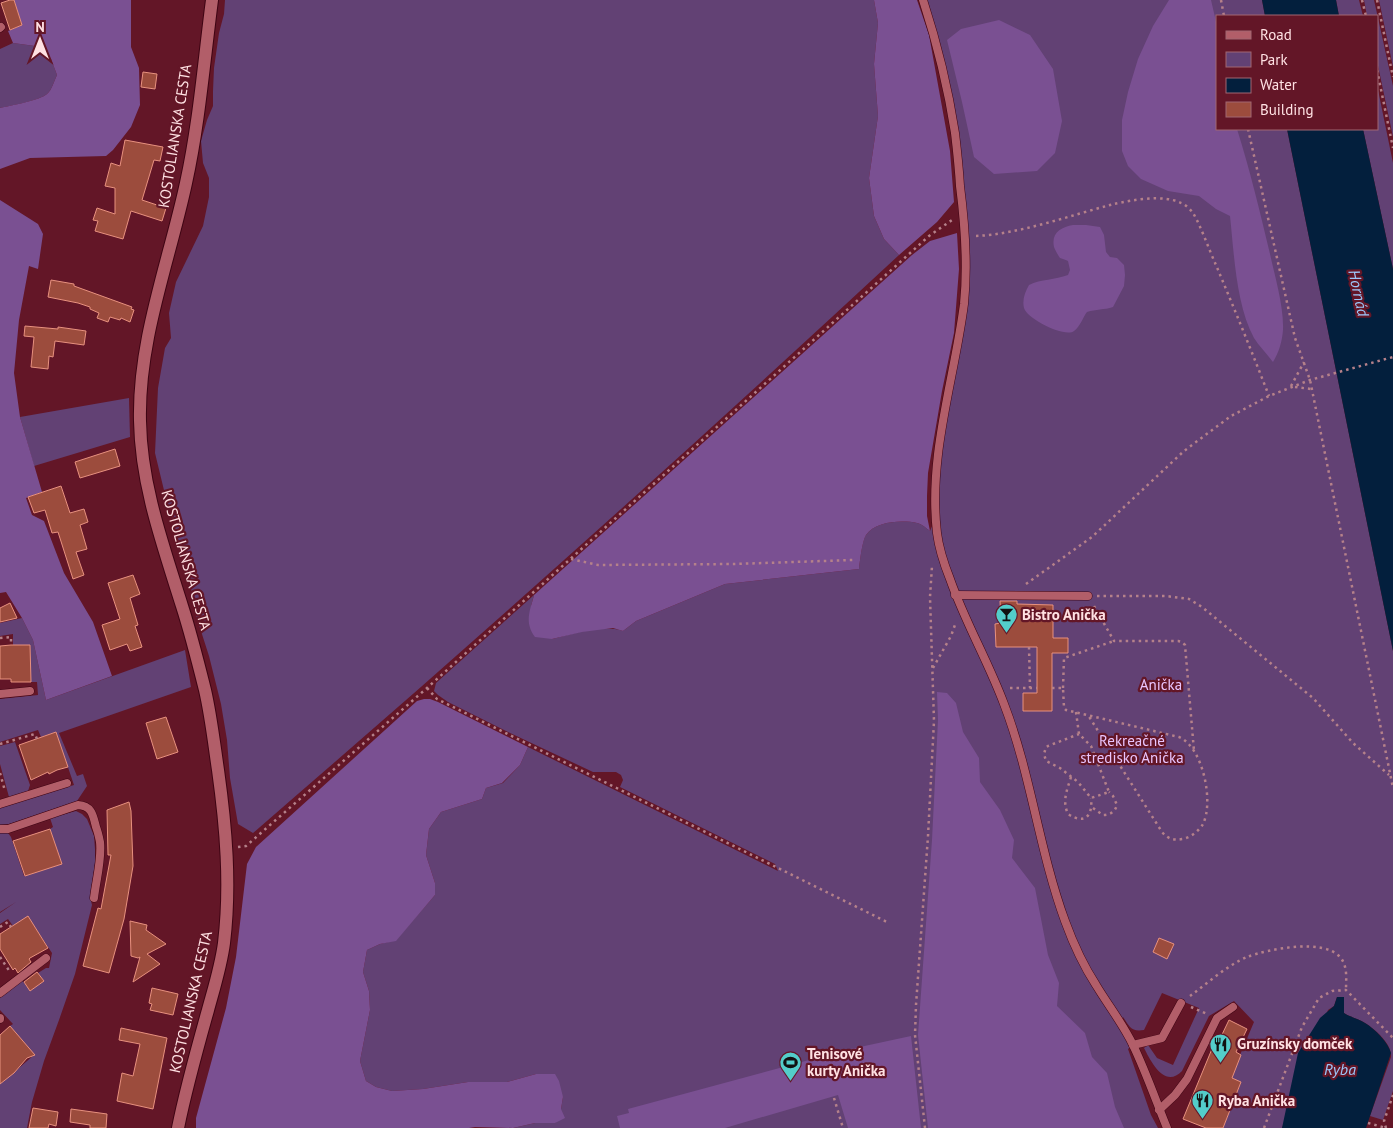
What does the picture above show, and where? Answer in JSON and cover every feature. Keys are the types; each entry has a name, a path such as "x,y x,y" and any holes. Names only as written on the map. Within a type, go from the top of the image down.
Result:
{"street":[{"name":"KOSTOLIANSKA CESTA","path":"178,1128 224,943 228,889 227,848 222,800 206,694 193,642 166,557 147,486 141,450 140,394 148,336 187,181 212,0"}],"lane":[{"path":"924,0 942,66 955,132 966,263 964,304 936,463 936,517 941,552 955,595 1000,692 1018,741 1043,852 1066,923 1094,984 1133,1045 1166,1128"},
{"path":"955,595 1088,596"},
{"path":"0,694 30,691"},
{"path":"4,803 67,783"},
{"path":"0,829 8,829 78,805 90,809 100,841 94,898"},
{"path":"0,993 46,958"},
{"path":"1133,1045 1162,1038 1184,1000"},
{"path":"1159,1110 1175,1095 1187,1079 1217,1018 1233,1006"}],"path":[{"path":"1221,0 1224,15"},
{"path":"1362,0 1366,15"},
{"path":"1377,0 1393,77"},
{"path":"1378,75 1393,148"},
{"path":"1248,130 1295,338 1310,380 1393,788"},
{"path":"965,235 978,236 1025,228 1137,200 1152,198 1169,199 1182,203 1192,212 1199,226 1235,309 1269,396"},
{"path":"227,848 246,846 427,688 929,236 963,212"},
{"path":"1011,594 1092,537 1184,450 1231,416 1269,396 1318,377 1393,357"},
{"path":"1292,387 1304,362"},
{"path":"1292,387 1311,390"},
{"path":"924,1128 915,1035 933,731 930,597 933,552 941,552"},
{"path":"571,559 598,565 734,564 853,560"},
{"path":"1088,596 1166,596 1188,599 1202,607 1313,698 1353,743 1390,776"},
{"path":"1094,607 1114,641"},
{"path":"932,670 951,636 962,609"},
{"path":"0,638 10,637 11,645"},
{"path":"1088,715 1166,837 1171,840 1179,840 1193,834 1202,826 1206,816 1207,794 1205,780 1194,751 1188,742 1179,737 1064,708 1064,658 1114,641 1182,642 1185,644 1194,751"},
{"path":"1029,647 1030,688"},
{"path":"427,688 437,699 887,922"},
{"path":"1000,692 1011,688 1037,688"},
{"path":"1052,688 1063,688"},
{"path":"1076,712 1079,734 1091,746 1109,792 1117,805 1114,812 1102,816 1092,808"},
{"path":"0,744 35,734 37,739"},
{"path":"1071,776 1065,795 1068,814 1078,819 1083,819 1090,814 1092,808 1091,798 1071,776 1046,761 1044,754 1046,747 1079,734"},
{"path":"0,773 4,803"},
{"path":"1091,798 1109,792"},
{"path":"0,928 8,922 11,927"},
{"path":"1184,1000 1247,957 1272,950 1309,946 1333,952 1340,958 1346,976 1346,990 1393,1038"},
{"path":"0,957 18,980"},
{"path":"1264,1128 1302,1027 1320,998 1332,991 1346,990"},
{"path":"1198,1010 1210,1014"},
{"path":"1386,1128 1384,1121 1393,1096"},
{"path":"834,1098 843,1128"},
{"path":"1368,1123 1386,1128"}],"green space":[{"path":"225,0 874,0 878,23 874,64 878,116 869,178 874,216 884,239 899,255 579,547 253,833 238,824 221,704 209,656 192,603 191,584 177,544 155,453 158,388 165,348 171,338 169,313 176,282 203,226 209,197 209,178 203,163 201,141 213,106 214,68"},
{"name":"Anička","path":"923,0 1262,0 1265,15 1216,15 1216,130 1287,130 1393,651 1393,1091 1383,1120 1370,1116 1391,1057 1391,1052 1386,1042 1378,1033 1363,1022 1344,1013 1344,998 1337,997 1334,1006 1328,1010 1282,1128 1223,1128 1241,1083 1232,1078 1254,1022 1234,1001 1209,1016 1182,1071 1176,1076 1170,1077 1159,1072 1144,1048 1148,1045 1157,1058 1173,1065 1199,1008 1162,993 1144,1030 1133,1029 1123,1017 1121,1024 1133,1045 1128,1049 1151,1115 1158,1128 513,1128 535,1123 555,1123 561,1109 563,1097 536,1074 507,1082 468,1082 423,1089 392,1091 376,1087 366,1081 360,1061 370,1010 369,991 363,972 367,950 396,940 435,895 435,883 426,855 429,829 441,812 482,799 486,788 503,783 520,765 528,747 778,871 775,864 620,787 623,780 621,775 616,772 593,772 448,702 434,691 436,683 534,595 531,606 552,639 597,629 623,631 636,621 725,584 859,569 862,546 866,535 870,530 883,524 911,522 921,524 930,531 936,517 935,485 965,285 955,132"},
{"path":"1336,0 1359,0 1363,15 1339,15"},
{"path":"1364,0 1374,0 1377,15 1367,15"},
{"path":"1379,0 1393,0 1393,67"},
{"path":"1378,18 1393,86 1393,137 1378,66"},
{"path":"13,43 35,46 51,59 57,75 50,90 44,96 0,108 0,49"},
{"path":"1378,90 1393,163 1393,269 1363,130 1378,130"},
{"path":"129,398 130,437 34,466 20,417"},
{"path":"22,618 33,640 46,700 185,650 191,687 59,733 77,776 83,774 87,786 77,801 9,824 0,825 0,808 74,785 56,732 41,737 38,730 0,742 0,699 38,695 37,682 31,682 30,645 13,645 13,634 0,636 0,623"},
{"path":"15,742 30,785 28,791 9,797 0,764 0,746"},
{"path":"76,811 87,819 94,836 95,863 90,897 92,905 75,974 44,1061 32,1102 27,1128 0,1128 0,1075 5,1080 34,1055 10,1026 13,1024 0,1010 0,998 22,980 30,991 44,981 38,973 49,968 52,953 28,917 13,926 8,919 0,924 0,913 16,902 0,912 0,833 8,833 11,837 25,876 62,864 50,829 53,827 50,818"}],"shaded area":[{"path":"14,0 131,0 131,47 139,68 140,105 131,127 106,156 30,158 0,169 0,108 44,96 50,90 57,75 51,59 35,46 13,43 8,31 22,25"},
{"path":"874,0 917,0 929,35 950,151 954,202 937,222 899,255 884,239 874,216 869,178 878,116 874,64 878,23"},
{"path":"1169,0 1211,0 1216,22 1216,130 1237,130 1259,207 1281,302 1283,334 1279,351 1273,362 1254,338 1243,310 1237,278 1230,216 1216,209 1199,196 1168,191 1141,179 1128,166 1122,151 1122,120 1128,92 1138,59 1153,26"},
{"path":"999,20 1030,35 1053,69 1062,121 1055,153 1037,171 994,174 974,157 947,40 961,29"},
{"path":"0,200 38,224 43,234 38,269 29,266 19,320 14,373 20,417 42,492 26,498 32,515 44,521 64,573 93,622 112,676 46,700 33,640 6,592 0,593"},
{"path":"1073,225 1100,227 1104,235 1106,252 1110,257 1117,258 1124,265 1124,286 1113,307 1087,312 1080,325 1074,331 1063,332 1055,330 1032,317 1024,308 1023,302 1029,285 1068,275 1070,270 1068,261 1060,258 1053,242 1058,232 1065,227"},
{"path":"957,233 959,269 954,333 928,473 927,516 930,531 921,524 911,522 883,524 870,530 866,535 862,546 859,569 725,584 636,621 623,631 613,628 582,632 552,639 535,637 529,621 534,595 912,255 930,241"},
{"path":"937,692 947,693 956,703 963,732 979,758 980,782 1000,810 1014,840 1012,858 1035,888 1048,955 1059,983 1057,1006 1085,1033 1092,1057 1107,1073 1115,1107 1124,1128 928,1128 918,1035 932,840 938,720"},
{"path":"424,699 438,702 528,747 520,765 502,783 486,788 482,799 441,812 429,829 426,855 435,883 435,895 396,941 380,944 367,950 363,972 369,991 370,1010 360,1061 366,1081 376,1087 392,1091 423,1089 468,1082 507,1082 536,1074 555,1074 563,1097 561,1109 565,1118 555,1123 535,1123 513,1128 196,1128 196,1118 226,1008 236,957 247,864 256,847 417,701"},
{"name":"Tenisové kurty Anička","path":"911,1036 921,1128 848,1128 838,1095 725,1128 620,1128 617,1116 629,1113 628,1109 846,1050"}],"water":[{"path":"1262,0 1336,0 1339,15 1265,15"},
{"name":"Hornád","path":"1287,130 1363,130 1393,269 1393,651"},
{"name":"Ryba","path":"1337,997 1344,997 1344,1013 1373,1029 1384,1040 1391,1053 1366,1128 1282,1128 1298,1053 1320,1018 1334,1006"}],"building":[{"path":"14,0 22,25 10,30 1,3"},
{"path":"143,72 157,74 155,89 141,87"},
{"path":"125,140 163,147 160,161 154,160 142,200 166,208 162,221 131,211 123,239 95,231 98,221 93,220 97,208 115,214 115,188 105,186 111,163 120,166"},
{"path":"51,280 74,284 74,286 132,307 131,309 134,310 130,322 121,318 120,320 110,317 108,322 97,318 99,313 90,309 90,307 48,297"},
{"path":"25,326 58,329 58,327 86,331 84,345 55,341 53,357 49,356 48,369 31,367 34,337 24,336"},
{"path":"115,449 120,466 80,478 75,462"},
{"path":"61,486 70,513 84,509 88,522 80,525 87,549 76,552 84,575 73,579 58,532 52,533 45,510 34,513 28,497"},
{"path":"133,575 140,594 130,598 138,625 135,626 142,647 130,651 127,644 110,650 102,625 120,619 108,583"},
{"path":"1000,601 1017,601 1017,604 1053,605 1053,638 1068,638 1068,653 1052,653 1052,711 1023,711 1023,693 1037,693 1037,647 996,647 995,624 1001,623"},
{"path":"10,603 17,618 0,622 0,608"},
{"path":"30,645 31,682 11,682 11,679 0,679 0,646"},
{"path":"166,717 178,752 157,759 146,723"},
{"path":"56,732 68,767 49,774 48,772 31,780 19,745"},
{"path":"129,802 133,866 124,919 109,973 83,966 98,908 101,909 111,855 108,855 107,810"},
{"path":"50,829 62,864 25,876 13,841"},
{"path":"28,916 48,948 30,958 31,962 18,973 15,968 13,970 0,949 0,934"},
{"path":"130,921 147,925 146,930 166,944 147,954 160,964 133,982 140,957 131,956"},
{"path":"1159,938 1174,944 1167,959 1153,952"},
{"path":"37,972 44,981 30,991 24,982"},
{"path":"152,988 178,994 173,1015 150,1010 152,1004 149,1003"},
{"path":"1229,1020 1247,1029 1236,1052 1241,1055 1232,1078 1241,1082 1223,1128 1206,1128 1183,1119 1214,1044 1217,1045"},
{"path":"10,1026 35,1055 27,1058 14,1073 0,1084 0,1035"},
{"path":"121,1028 167,1038 153,1109 117,1101 122,1073 133,1076 140,1044 119,1040"},
{"path":"33,1108 58,1112 56,1126 49,1124 48,1128 29,1128"},
{"path":"71,1109 107,1114 106,1128 90,1128 90,1125 70,1122"}],"place":[{"name":"Bistro Anička","path":"1006,634"},
{"name":"Gruzínsky domček","path":"1221,1063"},
{"name":"Tenisové kurty Anička","path":"791,1082"},
{"name":"Ryba Anička","path":"1202,1120"}],"park label":[{"name":"Rekreačné stredisko Anička","path":"1132,750"}]}
